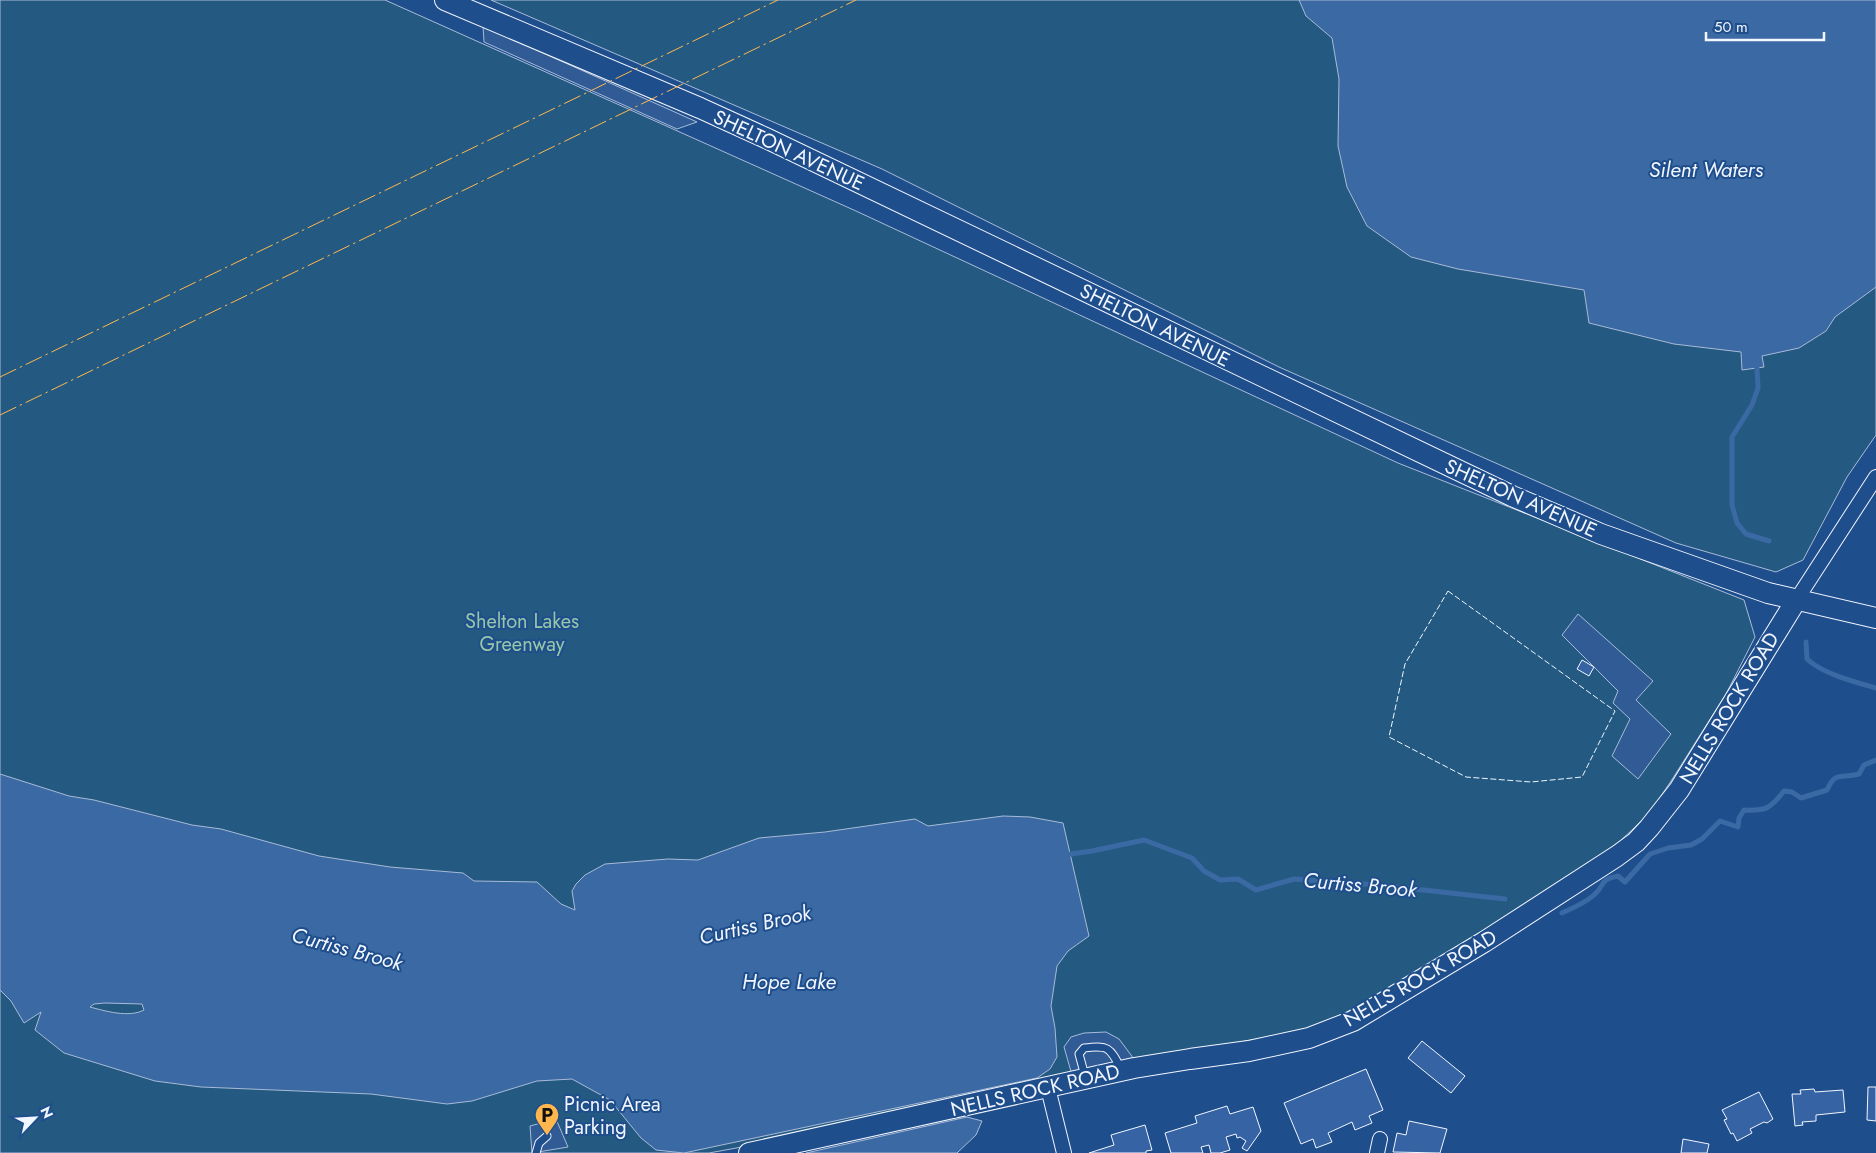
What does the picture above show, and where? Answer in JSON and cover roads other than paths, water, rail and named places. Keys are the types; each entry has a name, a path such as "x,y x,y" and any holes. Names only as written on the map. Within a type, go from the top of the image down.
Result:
{"main road":[{"name":"SHELTON AVENUE","path":"445,0 700,108 768,139 1512,496 1628,544 1768,593 1876,618"},
{"name":"NELLS ROCK ROAD","path":"749,1153 1122,1071 1190,1059 1249,1052 1309,1038 1353,1021 1484,942 1636,842 1679,790 1797,599"}],"street":[{"path":"1797,599 1876,477"},
{"path":"1048,1088 1064,1153"}],"lane":[{"path":"1085,1080 1079,1054 1084,1048 1102,1046 1113,1053 1122,1071"},
{"path":"536,1153 539,1143 547,1136"}],"water":[{"name":"Silent Waters","path":"1299,0 1876,0 1876,287 1835,317 1826,331 1799,348 1762,356 1764,367 1742,370 1741,352 1674,344 1589,323 1584,290 1458,269 1411,257 1367,226 1347,187 1338,146 1339,79 1332,38 1306,16"},
{"name":"Hope Lake","path":"0,774 69,796 94,800 192,825 221,829 319,856 390,867 463,873 474,881 537,882 561,904 575,910 572,891 576,884 585,875 605,864 668,859 698,860 759,838 825,832 915,819 928,826 1003,816 1030,817 1063,823 1089,936 1068,951 1057,966 1051,1006 1057,1057 1050,1069 1037,1078 684,1153 656,1150 641,1138 610,1100 572,1079 537,1081 472,1101 447,1104 371,1094 201,1087 155,1081 64,1053 35,1030 41,1012 24,1023 11,1001 0,990","holes":["105,1003 142,1004 144,1010 124,1014 90,1007 94,1004"]},
{"path":"967,1117 982,1121 976,1135 957,1153 806,1153"}],"waterway":[{"path":"1754,363 1757,368 1758,388 1752,405 1732,437 1732,505 1737,523 1746,534 1769,541"},
{"path":"1806,642 1807,659 1814,664 1840,677 1876,688"},
{"name":"Curtiss Brook","path":"1562,913 1590,898 1608,879 1618,876 1625,882 1650,854 1668,848 1691,845 1702,839 1720,821 1738,827 1739,818 1744,810 1767,808 1784,791 1792,792 1801,798 1827,790 1837,777 1859,774 1864,765 1876,760"},
{"name":"Curtiss Brook","path":"1064,855 1144,840 1192,858 1204,871 1220,880 1238,879 1256,890 1294,879 1378,885 1505,899"}],"place":[{"name":"Picnic Area Parking","path":"547,1136"}],"park label":[{"name":"Shelton Lakes Greenway","path":"522,632"}]}
